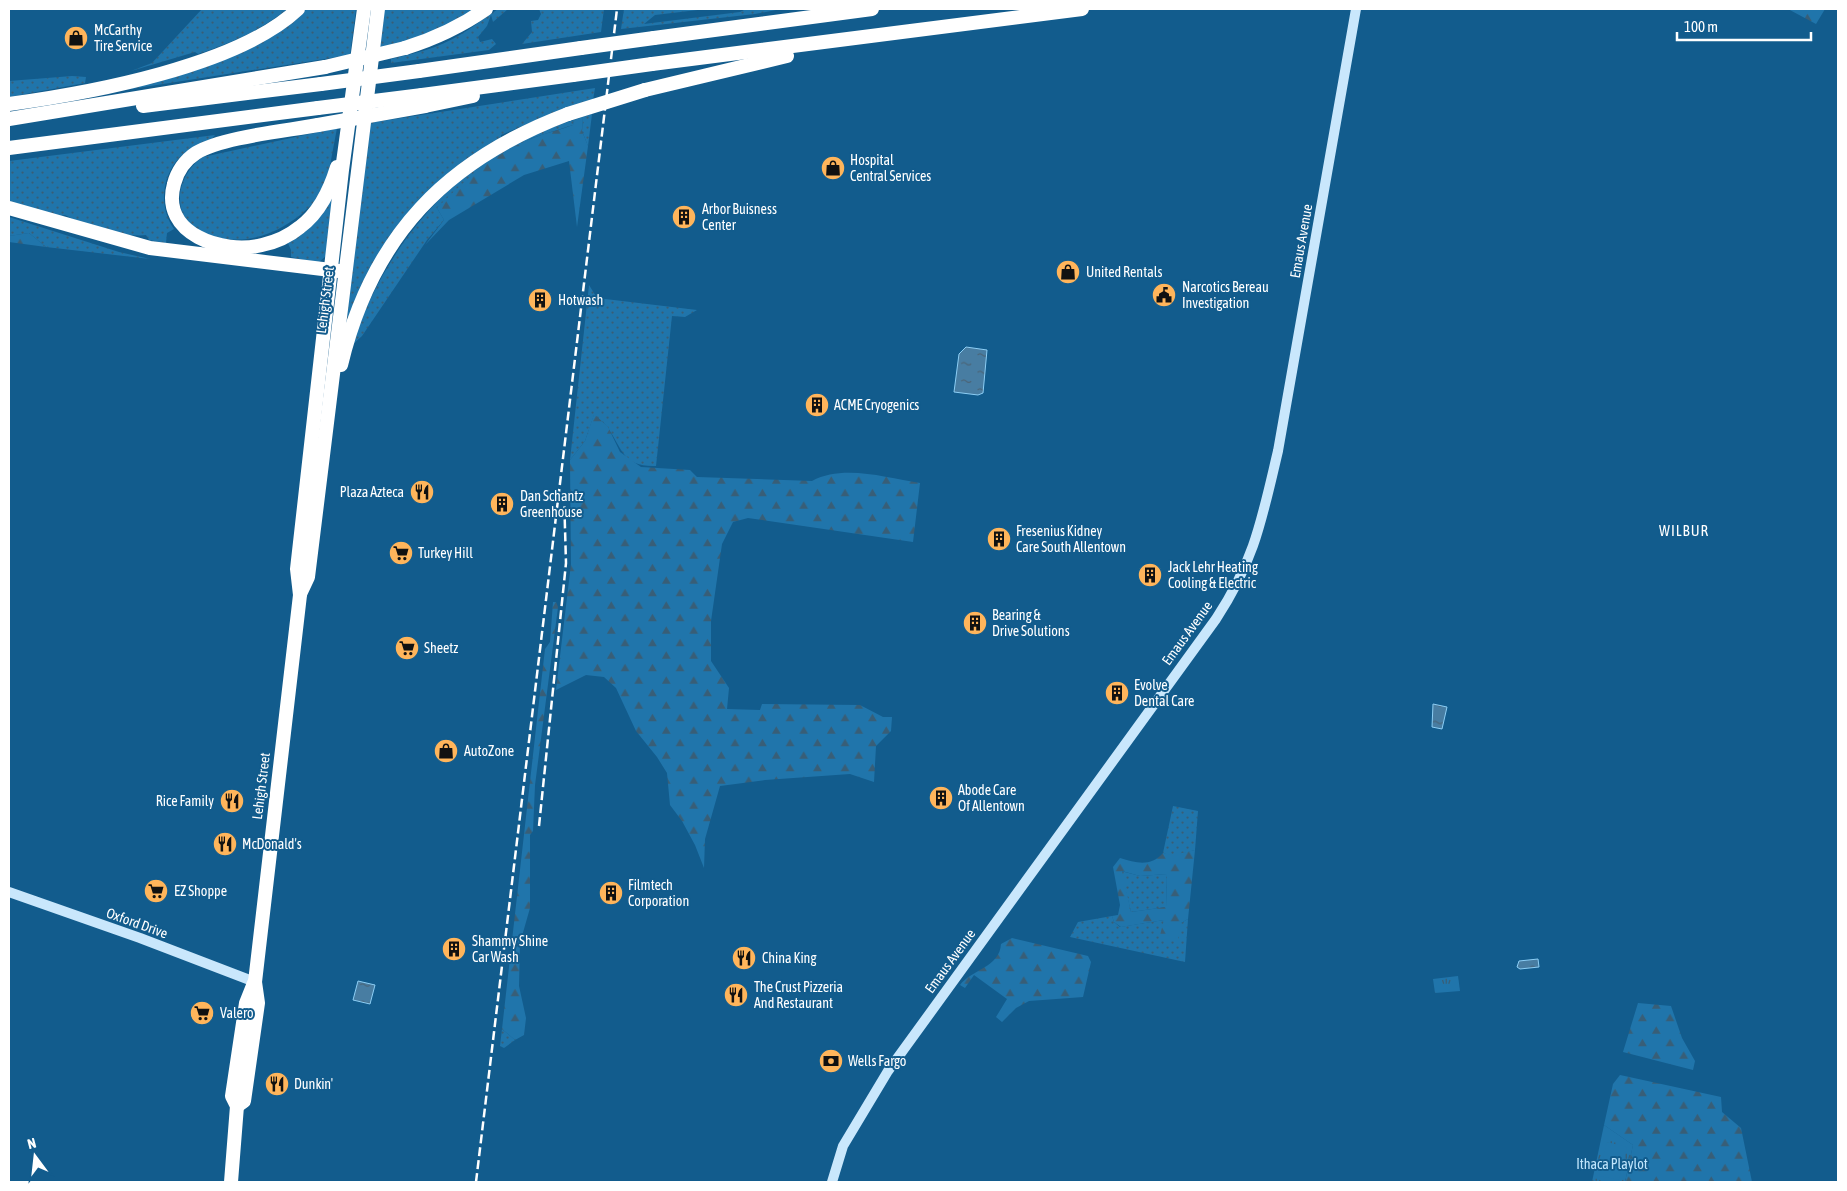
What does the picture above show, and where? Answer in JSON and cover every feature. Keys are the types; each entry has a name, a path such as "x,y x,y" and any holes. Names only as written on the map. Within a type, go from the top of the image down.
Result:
{"highway":[{"path":"9,104 52,98 127,82 186,65 274,28 298,9"},
{"name":"Lehigh Street","path":"231,1182 237,1106 232,1096 246,1003 255,982 300,595 297,569 331,270 364,9"},
{"name":"Lehigh Street","path":"300,595 308,577 379,9"},
{"path":"9,121 325,66 405,48 432,40 456,28 486,9"},
{"path":"9,121 321,84 872,9"},
{"path":"350,128 326,195 311,217 290,234 262,246 237,248 202,239 183,226 175,212 172,190 180,171 190,157 223,143 318,125 424,100 569,75 1082,9"},
{"path":"328,424 351,331 376,271 399,233 427,199 478,158 510,139 568,114 645,90 851,40"},
{"path":"9,148 318,108 424,100"},
{"path":"9,208 150,248 345,272"}],"main road":[{"name":"Emaus Avenue","path":"832,1182 840,1156 860,1115 888,1070 1216,619 1244,571 1262,523 1278,451 1356,9"},
{"name":"Oxford Drive","path":"9,892 255,982"}],"green space":[{"path":"202,9 287,9 266,24 222,45 198,54 195,52 131,71 152,63"},
{"path":"306,9 356,9 350,55 131,89 135,85 195,69 253,47 287,25"},
{"path":"384,9 477,9 422,38 377,49"},
{"path":"498,9 508,9 493,22 491,15 487,26 478,37 480,42 492,39 496,44 489,50 391,63 391,59 430,49 452,39"},
{"path":"539,9 604,9 601,32 522,44 532,32 531,21 538,20 541,14"},
{"path":"624,9 706,9 655,15 644,24 740,12 746,9 781,9 755,14 621,29"},
{"path":"1788,9 1825,9 1816,24"},
{"path":"72,76 86,77 85,83 9,97 9,81"},
{"path":"595,88 593,100 551,114 501,135 501,138 448,173 347,323 350,274 369,123"},
{"path":"592,114 588,146 582,131 583,117"},
{"path":"583,117 582,131 588,146 577,227 569,161 524,175 449,220 425,245 444,220 437,208 470,178 507,151 538,136 573,125 574,120"},
{"path":"574,120 573,125 532,138 507,152 437,208 444,220 427,240 362,336 351,346 376,287 410,234 430,210 476,167 503,149 538,133"},
{"path":"337,128 328,176 317,202 287,224 261,236 234,240 207,234 195,228 187,220 182,211 181,191 188,172 203,157"},
{"path":"215,135 210,140 192,148 180,157 168,175 164,197 165,208 168,219 174,229 167,233 166,243 149,240 146,235 128,235 105,230 65,215 60,216 9,202 9,161"},
{"path":"332,196 327,255 318,263 291,257 291,250 287,241"},
{"path":"9,217 119,252 150,259 46,247 29,233 9,236"},
{"path":"29,233 46,247 9,242 9,236"},
{"path":"589,285 597,298 697,310 685,317 672,316 656,466 637,464 625,456 607,426 594,415 585,441 570,460"},
{"path":"594,414 608,427 620,452 641,467 690,470 697,477 812,481 838,473 851,473 920,483 913,542 748,518 733,522 722,544 711,621 711,661 729,688 727,709 760,710 762,704 860,705 883,717 892,717 891,731 876,746 874,782 850,774 765,780 720,786 705,839 704,868 695,845 682,821 670,805 667,773 636,731 616,688 604,677 586,675 556,690 571,564 570,460 585,441"},
{"path":"553,602 556,602 558,607 535,785 533,831 530,835 530,908 520,943 519,986 526,1018 524,1035 515,1040 502,1029 545,649 550,642"},
{"path":"1173,806 1198,811 1195,850 1173,856 1163,853"},
{"path":"1195,850 1188,919 1181,923 1178,939 1159,939 1164,920 1121,927 1114,922 1112,916 1118,915 1120,905 1113,867 1120,858 1143,863 1153,860 1163,853 1173,855","holes":["1122,871 1140,876 1167,874 1166,907 1131,912"]},
{"path":"1121,871 1140,876 1167,874 1166,907 1131,912"},
{"path":"1112,916 1114,922 1120,927 1164,920 1181,923 1188,919 1185,962 1070,937 1078,922"},
{"path":"1012,938 1088,956 1091,962 1083,997 1029,1001 1016,1008 1002,1022 996,1017 1007,999 974,975 965,988 960,985 996,958 1001,944"},
{"path":"1458,976 1460,991 1435,993 1433,979"},
{"path":"1638,1003 1671,1006 1682,1038 1695,1061 1693,1070 1623,1052"},
{"path":"502,1029 515,1040 504,1048 500,1046"},
{"path":"1620,1075 1721,1097 1722,1112 1741,1128 1752,1182 1625,1182 1633,1145 1604,1125 1613,1084"},
{"name":"Ithaca Playlot","path":"1604,1125 1633,1145 1625,1182 1592,1182"},
{"path":"1607,1142 1627,1147 1619,1180 1599,1176"}],"water":[{"path":"966,347 987,350 983,393 978,395 954,392 959,354"},
{"path":"1433,704 1447,707 1442,729 1432,727"},
{"path":"1538,959 1539,967 1520,969 1517,967 1519,961"},
{"path":"358,981 375,985 370,1004 353,1000"}],"railway":[{"path":"476,1182 617,9"},
{"path":"539,826 566,563 564,494"}],"place":[{"name":"McCarthy Tire Service","path":"76,38"},
{"name":"Hospital Central Services","path":"833,168"},
{"name":"Arbor Buisness Center","path":"684,217"},
{"name":"United Rentals","path":"1068,272"},
{"name":"Narcotics Bereau Investigation","path":"1164,295"},
{"name":"Hotwash","path":"540,300"},
{"name":"ACME Cryogenics","path":"817,405"},
{"name":"Plaza Azteca","path":"422,492"},
{"name":"Dan Schantz Greenhouse","path":"502,504"},
{"name":"Fresenius Kidney Care South Allentown","path":"999,539"},
{"name":"Turkey Hill","path":"401,553"},
{"name":"Jack Lehr Heating Cooling & Electric","path":"1150,575"},
{"name":"Bearing & Drive Solutions","path":"975,623"},
{"name":"Sheetz","path":"407,648"},
{"name":"Evolve Dental Care","path":"1117,693"},
{"name":"AutoZone","path":"446,751"},
{"name":"Abode Care Of Allentown","path":"941,798"},
{"name":"Rice Family","path":"232,801"},
{"name":"McDonald's","path":"225,844"},
{"name":"EZ Shoppe","path":"156,891"},
{"name":"Filmtech Corporation","path":"611,893"},
{"name":"Shammy Shine Car Wash","path":"454,949"},
{"name":"China King","path":"744,958"},
{"name":"The Crust Pizzeria And Restaurant","path":"736,995"},
{"name":"Valero","path":"202,1013"},
{"name":"Wells Fargo","path":"831,1061"},
{"name":"Dunkin'","path":"277,1084"}],"district":[{"name":"WILBUR","path":"1684,531"}]}
